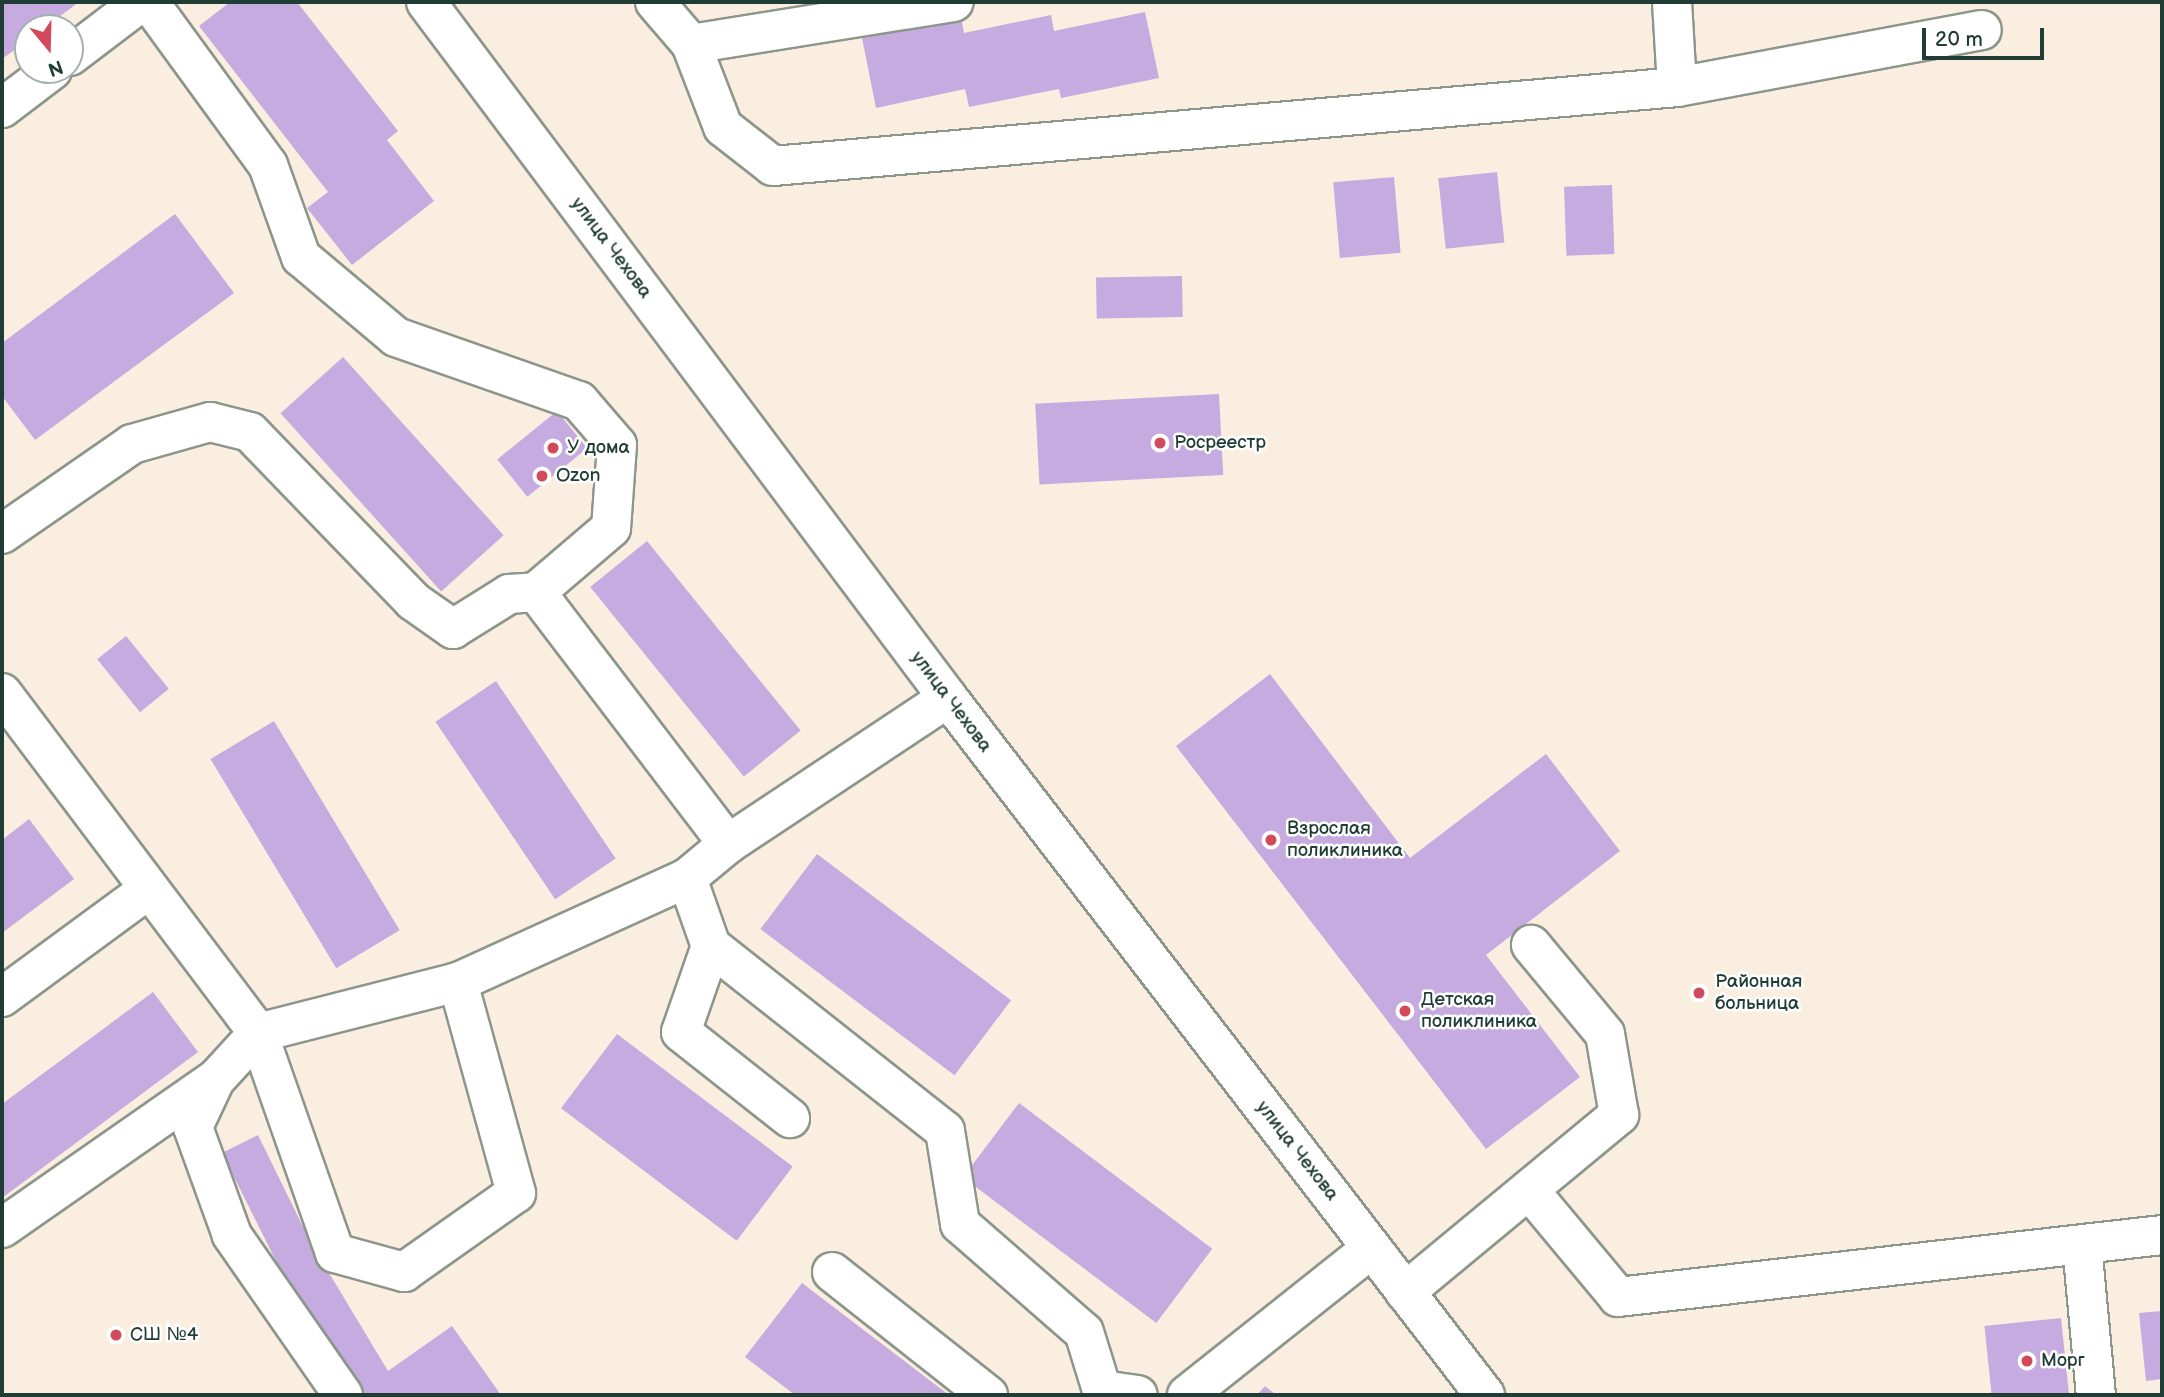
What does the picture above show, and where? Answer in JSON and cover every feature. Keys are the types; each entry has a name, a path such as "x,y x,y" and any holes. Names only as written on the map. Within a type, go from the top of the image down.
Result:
{"street":[{"path":"84,45 141,2"},
{"path":"2,534 132,444 210,422 250,432 412,601 453,629 509,594 536,592 611,528 617,445 579,401 396,337 301,257 268,165 149,2"},
{"name":"улица Чехова","path":"426,2 948,698 1485,1395"},
{"path":"655,2 691,44 723,127 774,166 1677,87 1982,30"},
{"path":"691,44 954,2"},
{"path":"1672,2 1677,87"},
{"path":"2,108 34,84"},
{"path":"536,592 728,844"},
{"path":"2,693 258,1033 335,1253 404,1272 516,1193 458,982"},
{"path":"2,1228 215,1080 258,1033 458,982 687,878 728,844 948,698"},
{"path":"687,878 710,946 945,1132 960,1224 1084,1332 1102,1390 1138,1395"},
{"path":"2,998 149,888"},
{"path":"1405,1292 1619,1115 1605,1034 1531,945"},
{"path":"710,946 681,1032 790,1118"},
{"path":"215,1080 193,1127 232,1235 342,1395"},
{"path":"1529,1190 1618,1297 2162,1236"},
{"path":"2082,1245 2096,1395"},
{"path":"1188,1395 1372,1248"},
{"path":"832,1272 988,1395"}],"building":[{"path":"2,2 79,2 63,14 14,14 14,50 2,59"},
{"path":"230,2 297,2 398,131 387,140 434,201 352,265 307,208 328,192 199,26"},
{"path":"1145,12 1159,78 1061,98 1059,89 969,107 965,89 876,108 862,38 961,17 964,33 1051,15 1054,31"},
{"path":"1497,172 1504,243 1446,249 1438,178"},
{"path":"1394,177 1401,253 1340,258 1333,182"},
{"path":"1612,185 1614,254 1566,256 1564,187"},
{"path":"175,214 234,293 35,440 2,396 2,343"},
{"path":"1182,276 1183,317 1097,318 1096,278"},
{"path":"343,357 504,535 441,592 281,413"},
{"path":"1219,394 1223,475 1039,485 1035,404"},
{"path":"557,411 587,448 527,497 497,459"},
{"path":"647,541 801,731 744,777 590,587"},
{"path":"126,636 169,689 140,712 97,659"},
{"path":"1270,674 1410,858 1546,754 1620,851 1486,955 1580,1077 1486,1149 1176,746"},
{"path":"496,681 616,858 555,899 435,722"},
{"path":"274,721 400,930 336,968 211,759"},
{"path":"29,819 74,879 2,933 2,840"},
{"path":"817,854 1011,1000 954,1075 760,929"},
{"path":"153,992 198,1052 2,1198 2,1104"},
{"path":"617,1034 793,1166 737,1241 561,1108"},
{"path":"1019,1103 1212,1249 1156,1323 963,1177"},
{"path":"258,1135 311,1243 388,1371 452,1326 501,1395 361,1395 276,1261 222,1153"},
{"path":"802,1283 949,1395 795,1395 745,1357"},
{"path":"2162,1311 2162,1379 2146,1381 2139,1313"},
{"name":"Морг","path":"2061,1318 2069,1395 1992,1395 1984,1326"},
{"path":"1265,1386 1276,1395 1257,1395"}],"place":[{"name":"Росреестр","path":"1160,443"},
{"name":"У дома","path":"553,448"},
{"name":"Ozon","path":"542,476"},
{"name":"Взрослая поликлиника","path":"1271,840"},
{"name":"Районная больница","path":"1699,993"},
{"name":"Детская поликлиника","path":"1405,1011"},
{"name":"СШ №4","path":"116,1335"},
{"name":"Морг","path":"2027,1361"}]}
